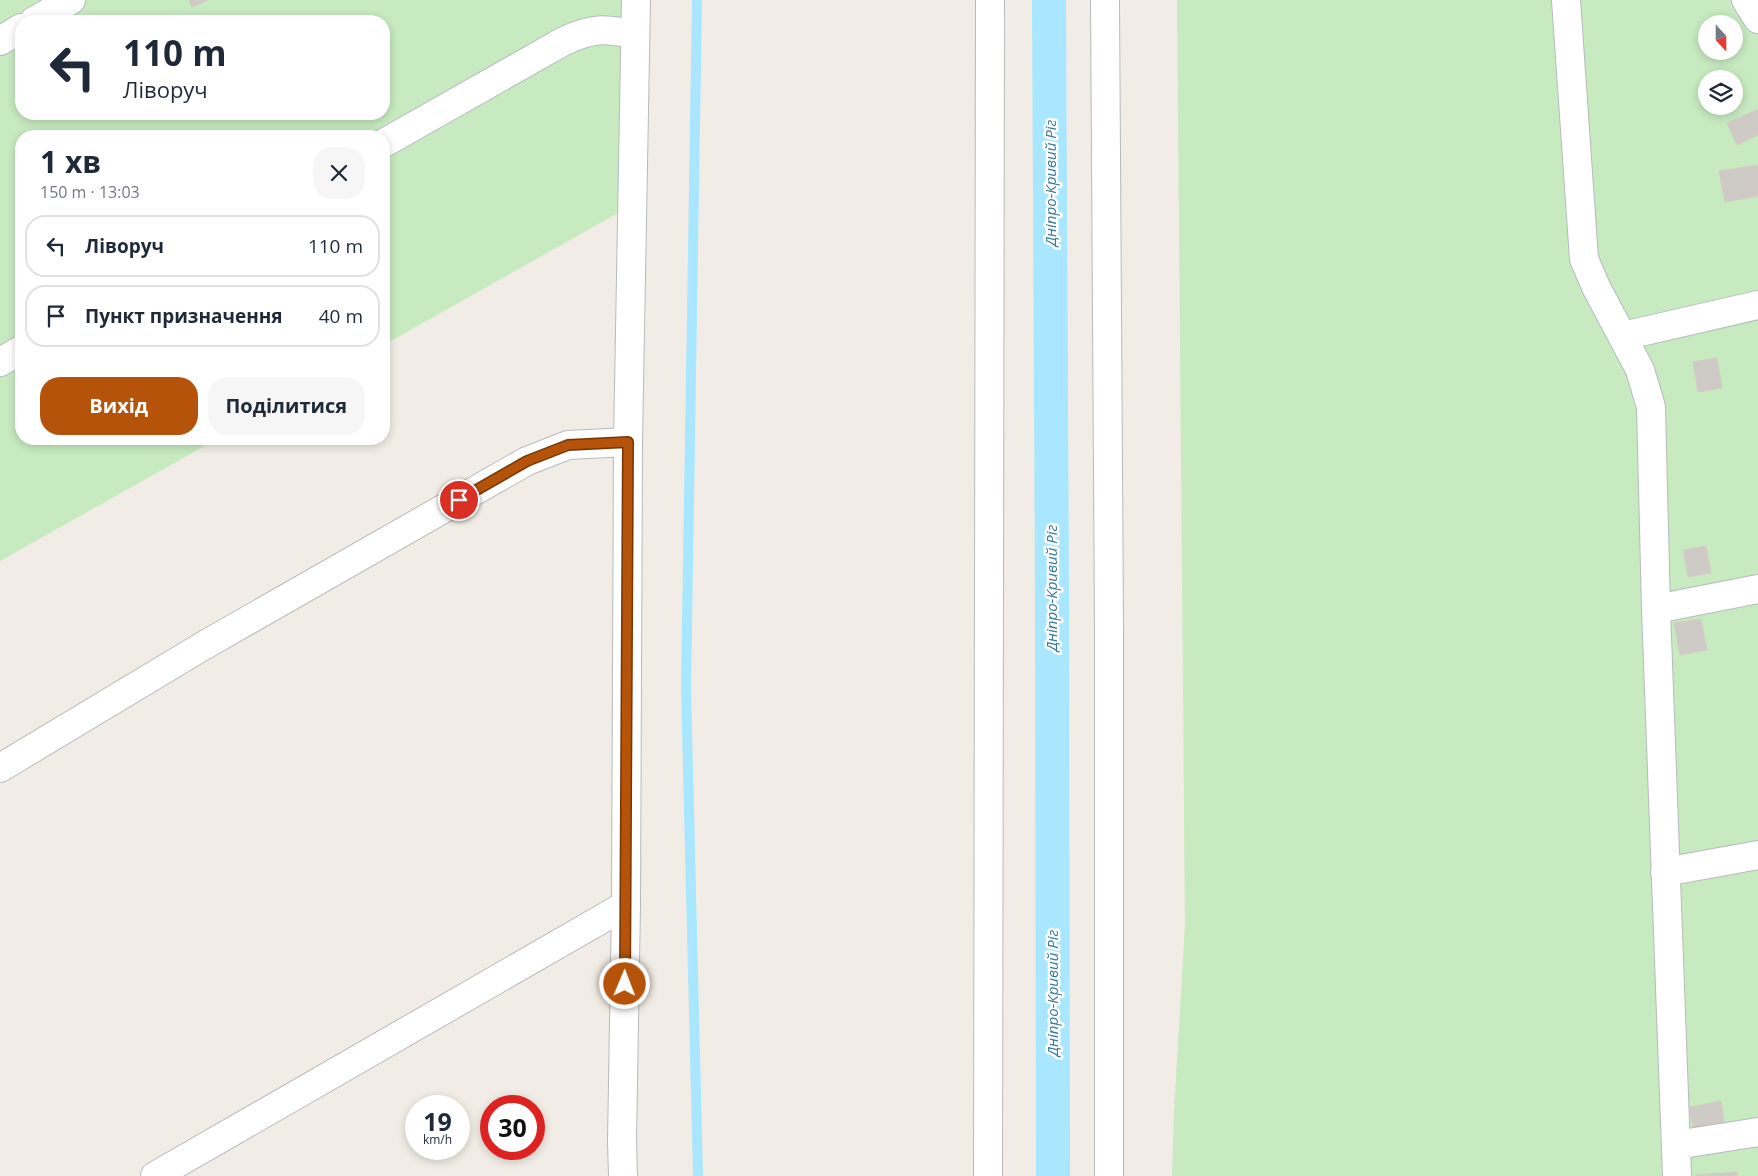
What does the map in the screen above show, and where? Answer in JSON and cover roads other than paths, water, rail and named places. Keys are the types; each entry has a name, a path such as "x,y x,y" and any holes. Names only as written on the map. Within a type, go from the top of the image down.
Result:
{"street":[{"path":"45,15 71,0"},
{"path":"623,1176 628,442 636,0"},
{"path":"988,1176 990,0"},
{"path":"1105,0 1110,627 1109,1176"},
{"path":"1566,0 1584,259 1596,287 1640,370 1652,407 1656,609 1677,1176"},
{"path":"1746,0 1758,19"},
{"path":"390,140 564,41 584,32 597,30 635,34"},
{"path":"0,40 15,31"},
{"path":"1623,336 1758,304"},
{"path":"0,362 15,353"},
{"path":"0,768 203,646 527,461 568,445 628,442"},
{"path":"1656,609 1758,589"},
{"path":"1665,872 1758,855"},
{"path":"155,1176 626,905"},
{"path":"1676,1144 1758,1132"}],"waterway":[{"path":"697,0 686,688 698,1176"},
{"name":"Дніпро-Кривий Ріг","path":"1049,0 1053,1176"}]}
